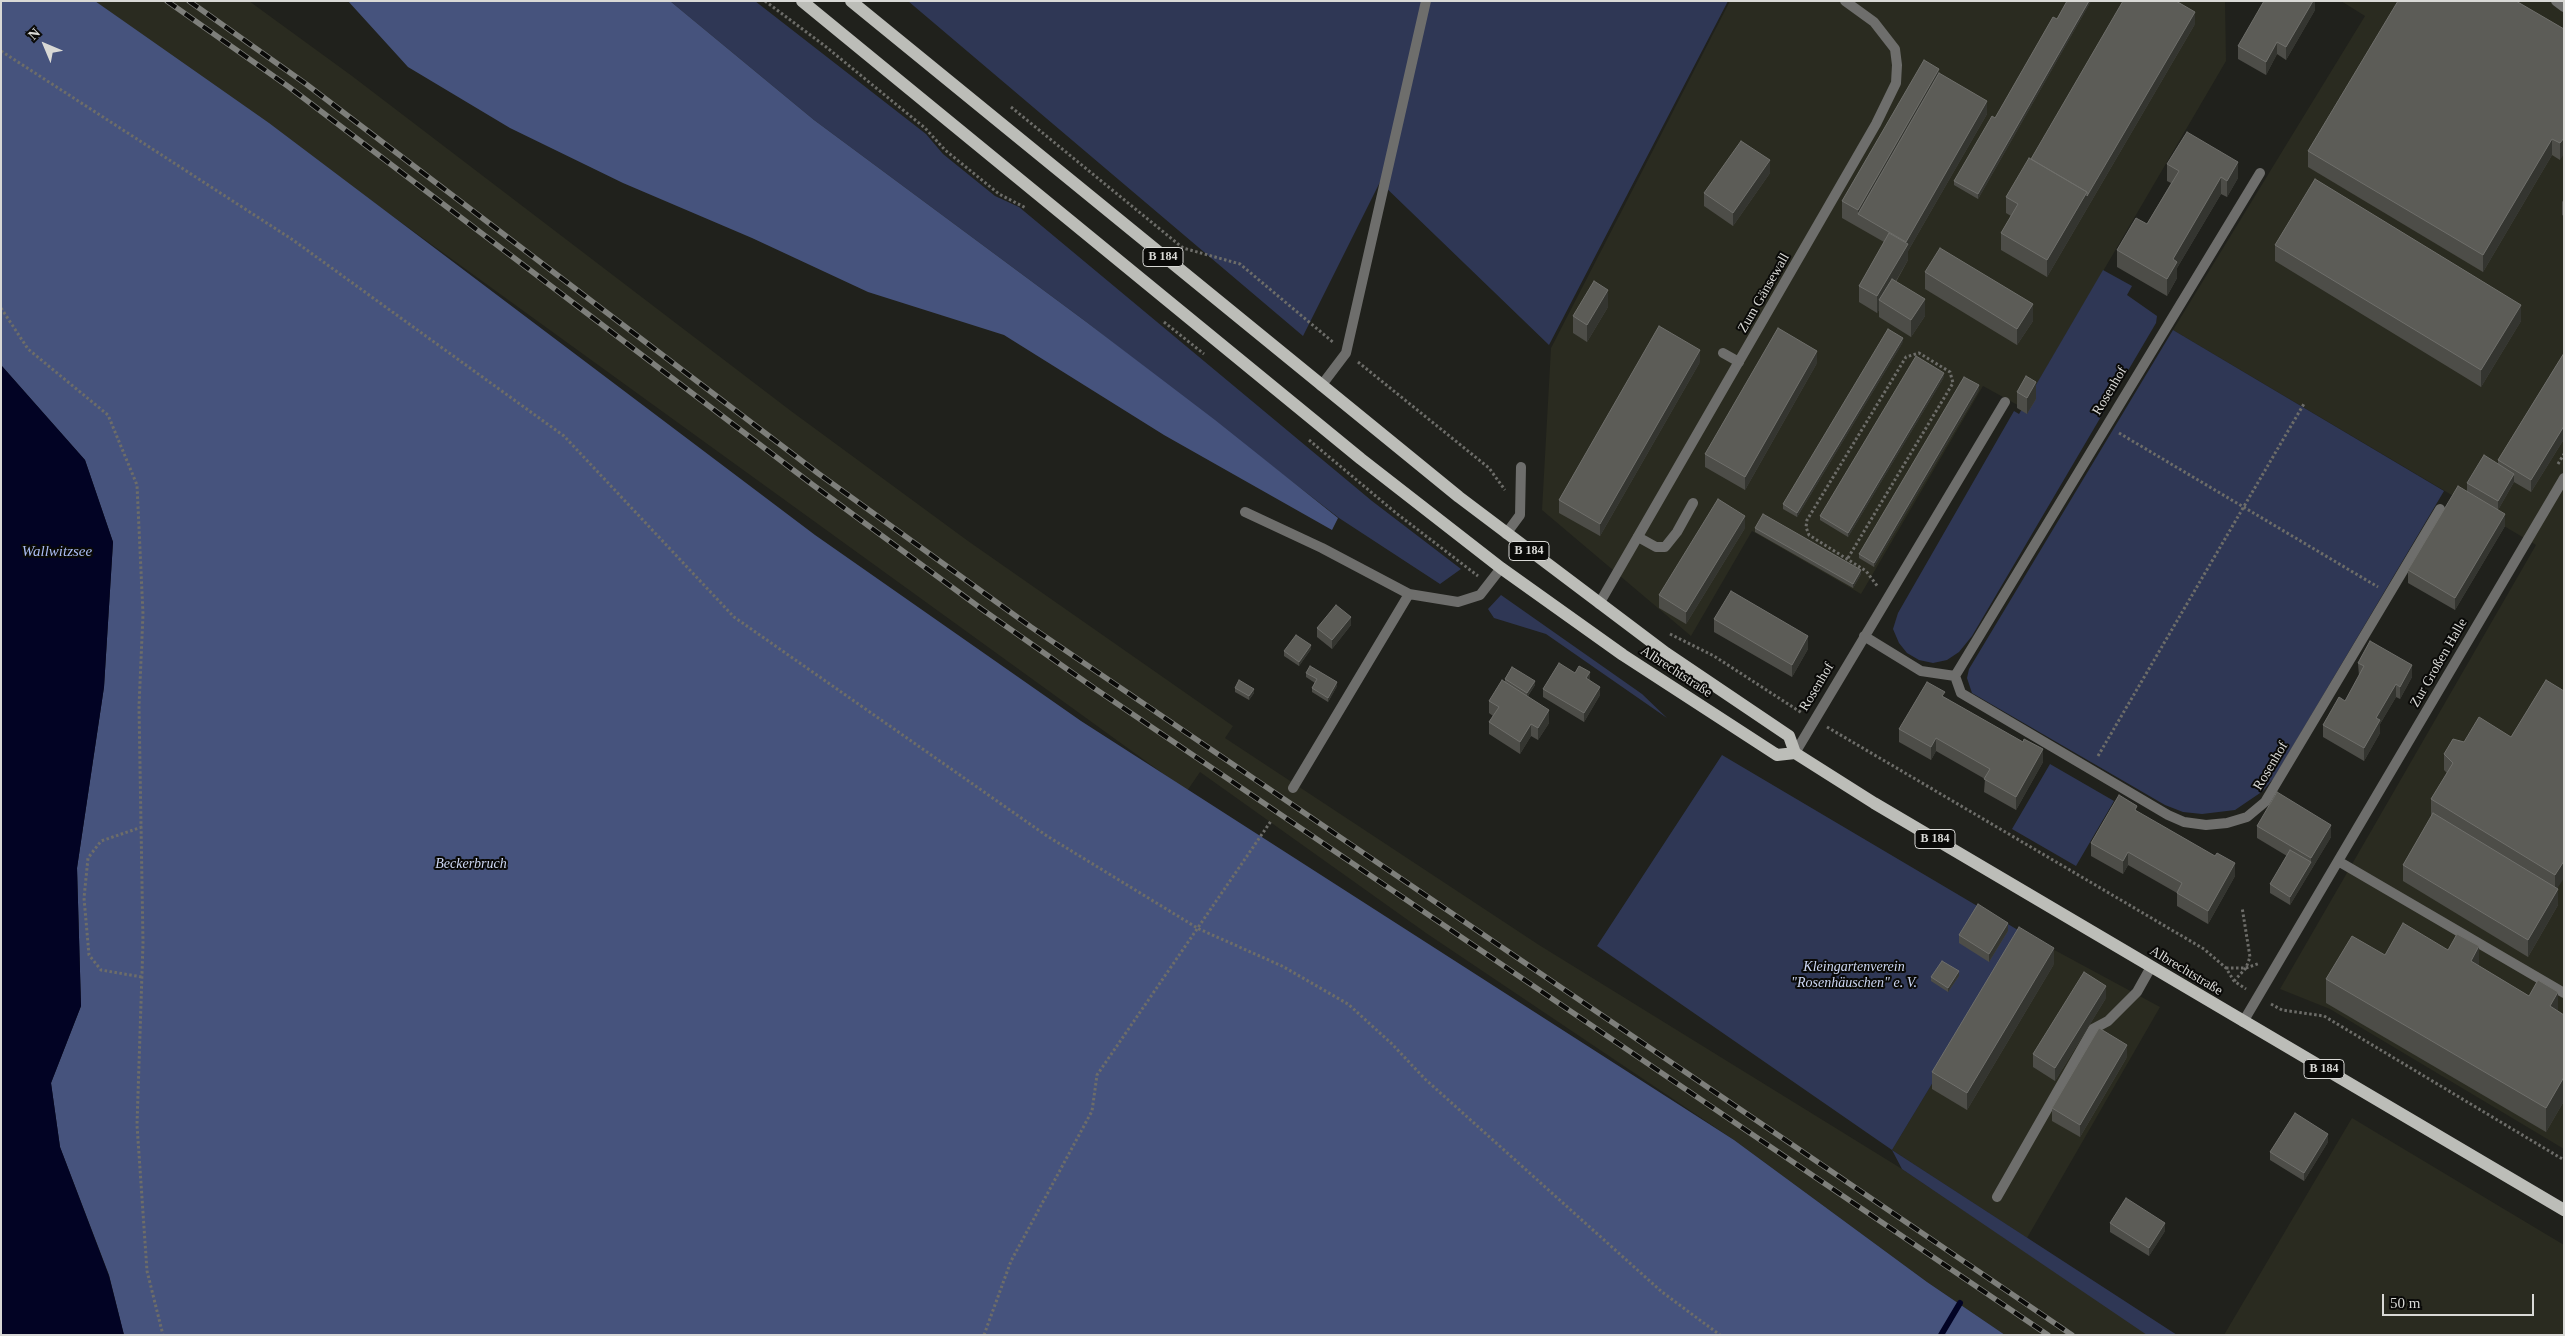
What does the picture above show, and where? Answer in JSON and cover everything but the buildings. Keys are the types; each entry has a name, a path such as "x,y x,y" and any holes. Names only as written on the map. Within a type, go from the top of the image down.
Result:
{"main road":[{"name":"B 184","path":"802,1 1354,453 1501,568"},
{"name":"B 184","path":"851,1 1321,386 1506,534 1599,604"},
{"name":"Albrechtstraße","path":"1501,568 1631,660 1777,756 1795,753"},
{"name":"Albrechtstraße","path":"1599,604 1666,653 1789,736 1795,753 1874,803 2564,1210"}],"street":[{"path":"1321,386 1346,353 1426,1"},
{"name":"Zum Gänsewall","path":"1599,604 1876,124 1896,83 1898,65 1895,48 1874,22 1846,1"},
{"path":"2556,1 2564,7"},
{"name":"Rosenhof","path":"2260,173 1955,676 1961,693 2090,770 2168,815 2184,822 2206,825 2227,823 2247,817 2265,802 2440,509"},
{"path":"1724,353 1739,362"},
{"name":"Rosenhof","path":"1795,753 2005,402"},
{"path":"1506,534 1520,515 1520,467"},
{"name":"Zur Großen Halle","path":"2243,1022 2564,478"},
{"path":"1638,537 1656,547 1665,547 1677,532 1693,503"},
{"path":"1245,512 1322,548 1409,594 1458,602 1480,595 1501,568"},
{"path":"1293,788 1409,594"},
{"path":"1864,636 1921,671 1955,676"},
{"path":"2338,861 2564,993"},
{"path":"1997,1197 2093,1029 2108,1021 2131,997 2151,967"}],"path":[{"path":"766,1 918,121 945,150 999,194 1032,213"},
{"path":"1,51 293,240 482,379 564,436 734,617 1048,836 1199,930 1282,966 1348,1004 1392,1044 1425,1079 1662,1292 1720,1335"},
{"path":"1004,102 1182,248 1240,264 1346,353 1489,468 1498,478 1520,515"},
{"path":"1,308 28,349 108,415 137,485 143,614 139,706 142,827 142,977 137,1125 147,1272 163,1335"},
{"path":"1162,320 1206,356"},
{"path":"1848,558 1953,383 1950,372 1919,353 1906,357 1807,520 1806,527 1809,535 1866,570 1887,598"},
{"path":"2090,770 2305,402"},
{"path":"2106,425 2390,593"},
{"path":"1301,434 1396,513 1490,584"},
{"path":"1669,633 1714,656 1814,719 1895,765 2204,950 2226,968 2234,981 2258,996 2282,1010 2324,1016 2564,1160"},
{"path":"984,1335 1011,1261 1092,1111 1097,1075 1199,930 1271,821"},
{"path":"142,827 100,841 88,858 84,898 89,955 101,970 142,977"},
{"path":"2234,981 2246,968 2250,957 2242,907"}],"shaded area":[{"path":"95,1 249,1 352,76 791,411 968,541 1233,726 1225,738 1539,945 1902,1169 2149,1335 2005,1335 1927,1282 1734,1140 1426,933 1200,772 1187,791"},
{"path":"1730,1 2225,1 2226,61 2023,408 1983,386 1861,594 1752,531 1691,636 1542,510 1551,348"},
{"path":"2341,1 2564,1 2564,1149 2330,1009 2280,989 2536,545 2173,330 2365,16"},
{"path":"2023,933 2160,1007 2027,1238 1892,1150"},
{"path":"2352,1118 2564,1245 2564,1335 2224,1335"}],"green space":[{"name":"Beckerbruch","path":"1,1 95,1 269,123 815,535 1081,721 1734,1140 1927,1282 2005,1335 124,1335 109,1275 60,1147 51,1083 81,1006 77,868 104,687 113,542 85,460 1,365"},
{"path":"348,1 670,1 814,120 1085,321 1215,420 1338,518 1332,530 1164,435 1004,335 868,292 752,238 623,183 510,128 408,67"},
{"path":"670,1 755,1 926,134 943,154 995,196 1019,207 1372,501 1461,569 1440,584 1339,518 1085,321 814,120"},
{"path":"908,1 1728,1 1549,345 1380,182 1303,336"},
{"path":"2103,270 2132,286 2127,295 2157,316 2156,323 1972,636 1959,652 1947,660 1933,663 1919,660 1907,653 1899,643 1893,629 1898,613 2014,411 2019,414"},
{"path":"2173,330 2444,491 2274,778 2263,791 2235,810 2202,814 2183,812 2165,805 1972,693 1967,678 1969,669"},
{"path":"1501,595 1642,694 1667,718 1546,634 1494,618 1488,609"},
{"name":"Kleingartenverein \"Rosenhäuschen\" e. V.","path":"1722,755 2023,933 1892,1150 1597,946"},
{"path":"2050,764 2114,801 2076,866 2012,829"},
{"path":"1892,1150 2177,1335 2147,1335 1902,1169"}],"water":[{"name":"Wallwitzsee","path":"1,365 85,460 113,542 104,687 77,868 81,1006 51,1083 60,1147 109,1276 124,1335 1,1335"}],"waterway":[{"path":"1941,1335 1960,1303"}],"railway":[{"path":"167,1 289,87 813,485 983,610 1094,688 2048,1335"},
{"path":"189,1 306,84 819,474 1031,627 2072,1335"}]}
